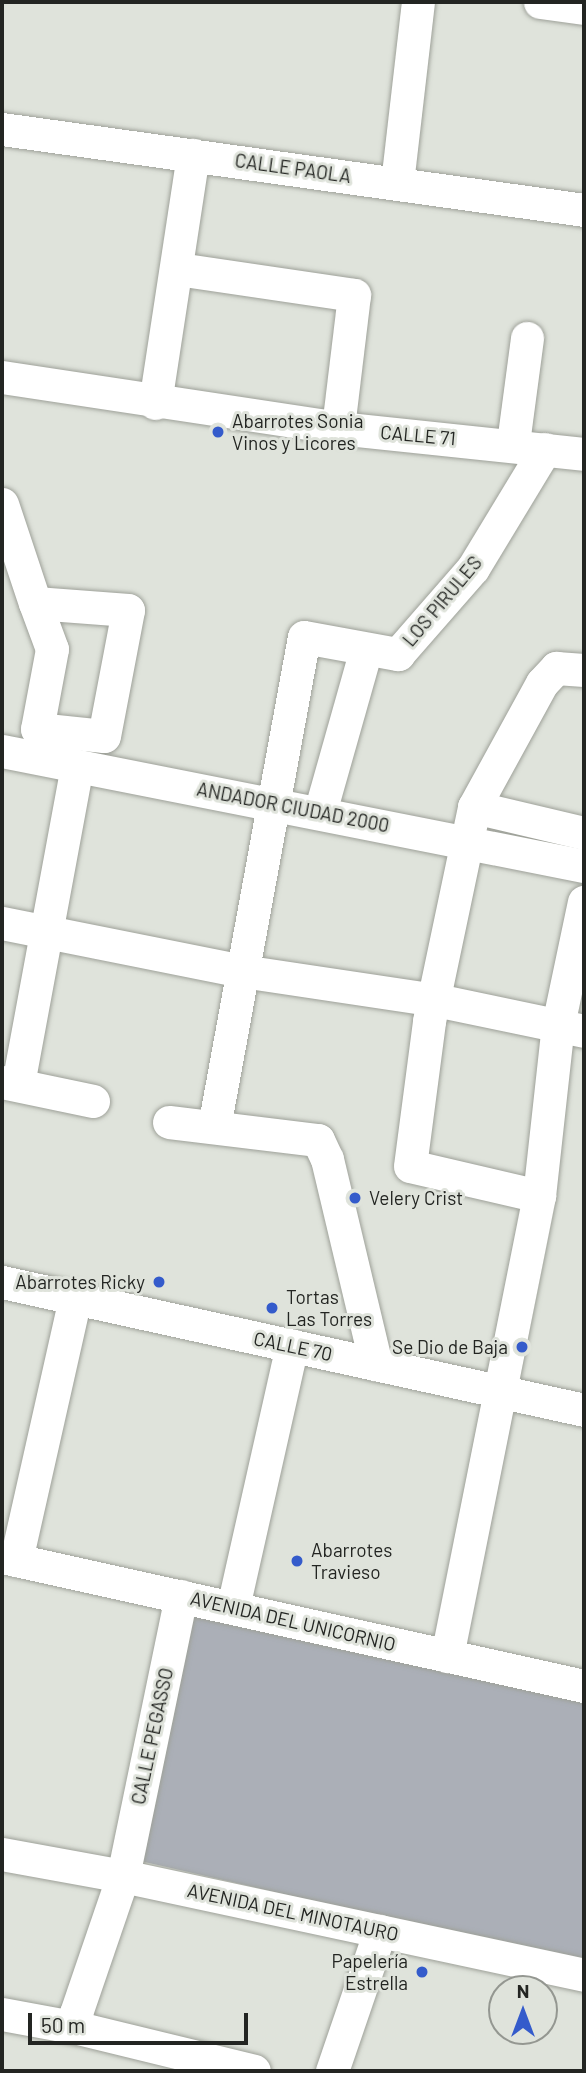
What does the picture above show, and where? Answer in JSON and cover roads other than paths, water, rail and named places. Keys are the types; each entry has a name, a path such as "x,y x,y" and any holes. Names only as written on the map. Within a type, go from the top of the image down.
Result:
{"street":[{"path":"397,183 418,2"},
{"path":"540,2 584,8"},
{"name":"CALLE PAOLA","path":"2,129 584,210"},
{"path":"155,403 178,269 193,155"},
{"path":"178,269 354,295 338,428"},
{"path":"513,443 527,338"},
{"name":"CALLE 71","path":"2,377 155,403 338,428 513,443 584,454"},
{"name":"LOS PIRULES","path":"275,792 304,637 398,654 473,568 545,449"},
{"path":"2,504 35,603 52,649 37,729 104,737 128,610 35,603"},
{"path":"323,800 366,649"},
{"path":"539,1196 410,1166 433,1010 464,841 474,807 542,683 556,668 584,670"},
{"name":"ANDADOR CIUDAD 2000","path":"2,751 77,766 323,800 464,841 584,866"},
{"path":"77,766 45,932 10,1083 93,1101"},
{"path":"214,1127 275,792"},
{"path":"474,807 584,833"},
{"path":"447,1656 503,1392 539,1196 567,1035 584,902"},
{"path":"2,923 567,1035"},
{"path":"169,1122 318,1140 327,1159 376,1364"},
{"name":"CALLE 70","path":"2,1282 584,1410"},
{"path":"9,1558 75,1298"},
{"path":"233,1607 292,1346"},
{"name":"AVENIDA DEL UNICORNIO","path":"9,1558 584,1686"},
{"name":"CALLE PEGASSO","path":"78,2028 76,2013 123,1875 181,1596"},
{"name":"AVENIDA DEL MINOTAURO","path":"2,1854 123,1875 584,1975"},
{"path":"332,2071 380,1931"},
{"path":"2,2014 78,2028 254,2071"}],"place":[{"name":"Abarrotes Sonia Vinos y Licores","path":"218,432"},
{"name":"Velery Crist","path":"355,1198"},
{"name":"Abarrotes Ricky","path":"159,1282"},
{"name":"Tortas Las Torres","path":"272,1308"},
{"name":"Se Dio de Baja","path":"522,1347"},
{"name":"Abarrotes Travieso","path":"297,1561"},
{"name":"Papelería Estrella","path":"422,1972"}]}
